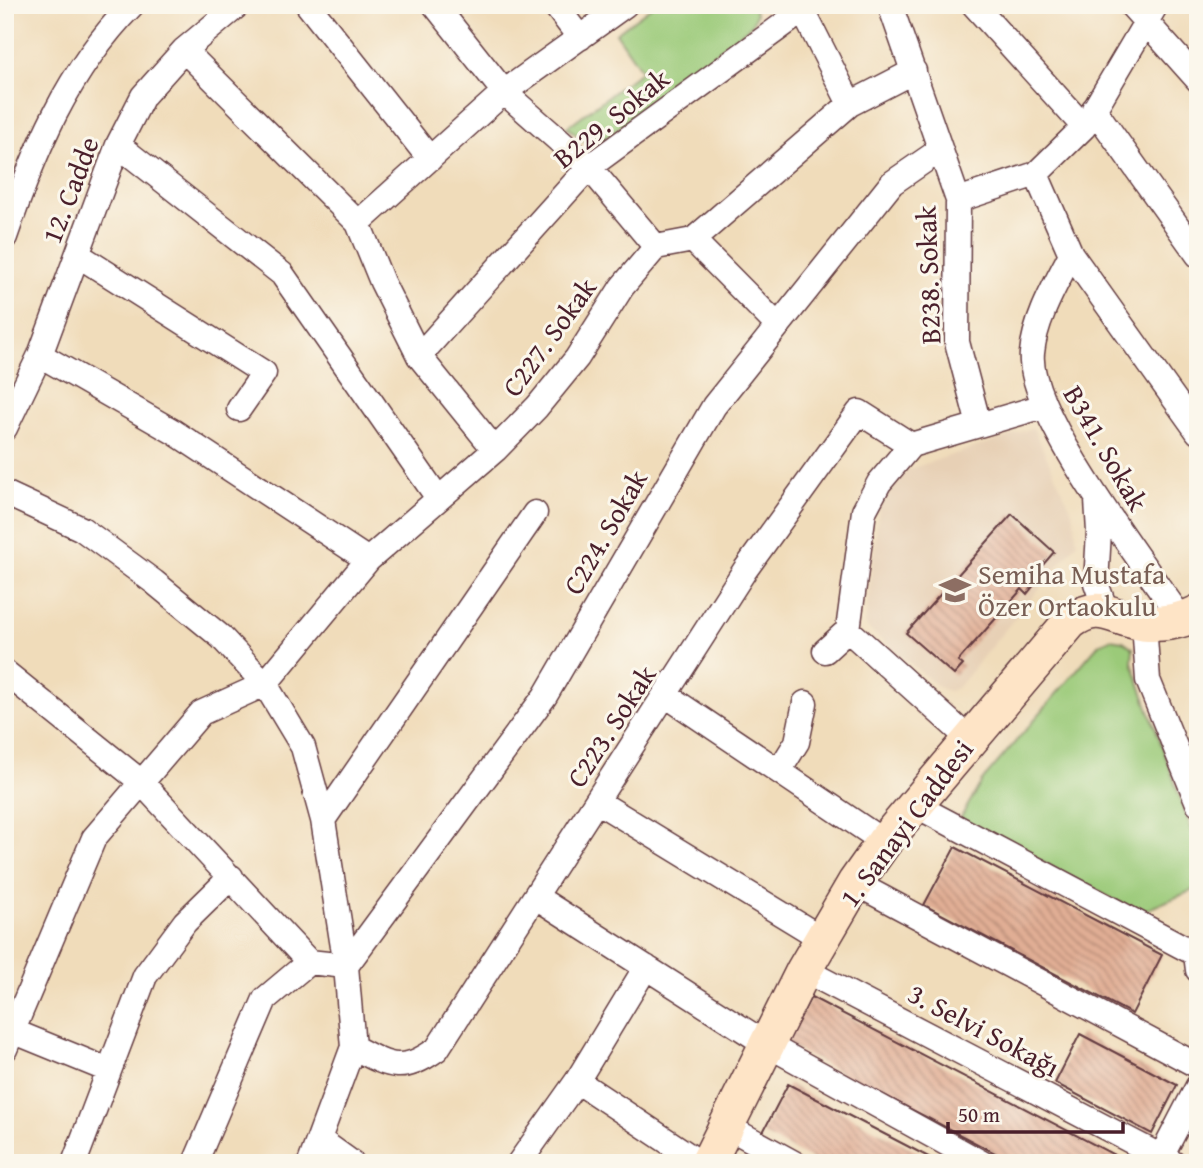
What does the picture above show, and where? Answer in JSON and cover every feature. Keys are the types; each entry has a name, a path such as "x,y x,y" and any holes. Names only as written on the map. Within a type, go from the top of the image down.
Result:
{"street":[{"path":"5,237 27,173 60,100 110,28 132,5"},
{"name":"12. Cadde","path":"5,428 40,355 118,145 143,96 184,50 238,5"},
{"path":"308,5 430,159"},
{"path":"435,5 504,92 589,167 656,247 693,240 850,104 914,71"},
{"path":"555,5 580,37"},
{"path":"358,223 504,92 625,5"},
{"name":"B238. Sokak","path":"890,5 958,200 957,342 979,425"},
{"path":"974,5 1089,118 1198,255"},
{"path":"801,8 850,104"},
{"name":"B229. Sokak","path":"419,356 589,167 801,8"},
{"path":"958,200 1036,174 1089,118 1144,11 1198,80"},
{"path":"184,50 358,223 382,282 419,356 495,450"},
{"path":"118,145 282,274 438,498"},
{"name":"C224. Sokak","path":"346,966 545,696 714,406 892,183 940,150"},
{"path":"1036,174 1071,254 1198,432"},
{"path":"693,240 777,325"},
{"name":"C227. Sokak","path":"265,684 369,560 495,450 537,407 577,358 622,287 656,247"},
{"name":"B341. Sokak","path":"1071,254 1040,323 1031,354 1035,381 1044,406 1097,499 1190,617"},
{"path":"78,255 264,373 239,409"},
{"path":"40,355 174,432 369,560"},
{"path":"825,651 848,630 864,511 879,482 911,445 1044,406"},
{"name":"C223. Sokak","path":"353,1047 391,1067 418,1063 438,1049 667,696 745,570 859,412 911,445"},
{"path":"5,493 82,529 154,582 221,637 265,684 303,747 323,820 346,966 353,1047 310,1163"},
{"path":"1097,499 1096,583 1106,611 1144,623 1190,617"},
{"path":"323,820 536,513"},
{"name":"1. Sanayi Caddesi","path":"708,1163 821,938 884,842 1070,622 1086,610 1106,611"},
{"path":"1144,623 1148,680 1198,803"},
{"path":"848,630 969,739"},
{"path":"5,672 140,781 309,962 346,966"},
{"path":"108,1070 7,1036 94,838 140,781 201,713 265,684"},
{"path":"667,696 884,842"},
{"path":"779,771 797,742 804,703"},
{"path":"598,802 821,938"},
{"path":"915,805 1197,962"},
{"path":"74,1163 145,976 185,922 231,877"},
{"path":"855,883 1198,1066"},
{"path":"536,897 766,1044 982,1163"},
{"path":"195,1163 265,999 309,962"},
{"path":"521,1162 577,1081 646,967"},
{"name":"3. Selvi Sokağı","path":"804,970 1164,1161"},
{"path":"577,1081 700,1163"},
{"path":"1164,1161 1198,1086"},
{"path":"726,1126 794,1163"},
{"path":"320,1140 352,1163"}],"shaded area":[{"name":"Semiha Mustafa Özer Ortaokulu","path":"1033,428 1073,513 1077,543 957,688 949,691 940,688 865,626 881,492 901,472"}],"green space":[{"path":"654,5 753,5 756,14 752,25 593,148 567,127 642,71 616,33"},
{"path":"1110,639 1123,641 1133,648 1132,662 1198,848 1198,888 1139,913 960,819 982,781 1099,644"}],"building":[{"path":"1012,514 1054,552 1034,575 1039,579 1027,594 1022,589 958,661 963,665 954,675 906,633"},
{"path":"955,847 1162,955 1132,1014 924,905"},
{"path":"811,997 1124,1160 1122,1163 1014,1163 786,1044"},
{"path":"1080,1034 1177,1085 1152,1134 1055,1083"},
{"path":"788,1084 940,1163 818,1163 762,1134"}],"place":[{"name":"Semiha Mustafa Özer Ortaokulu","path":"955,590"}]}
